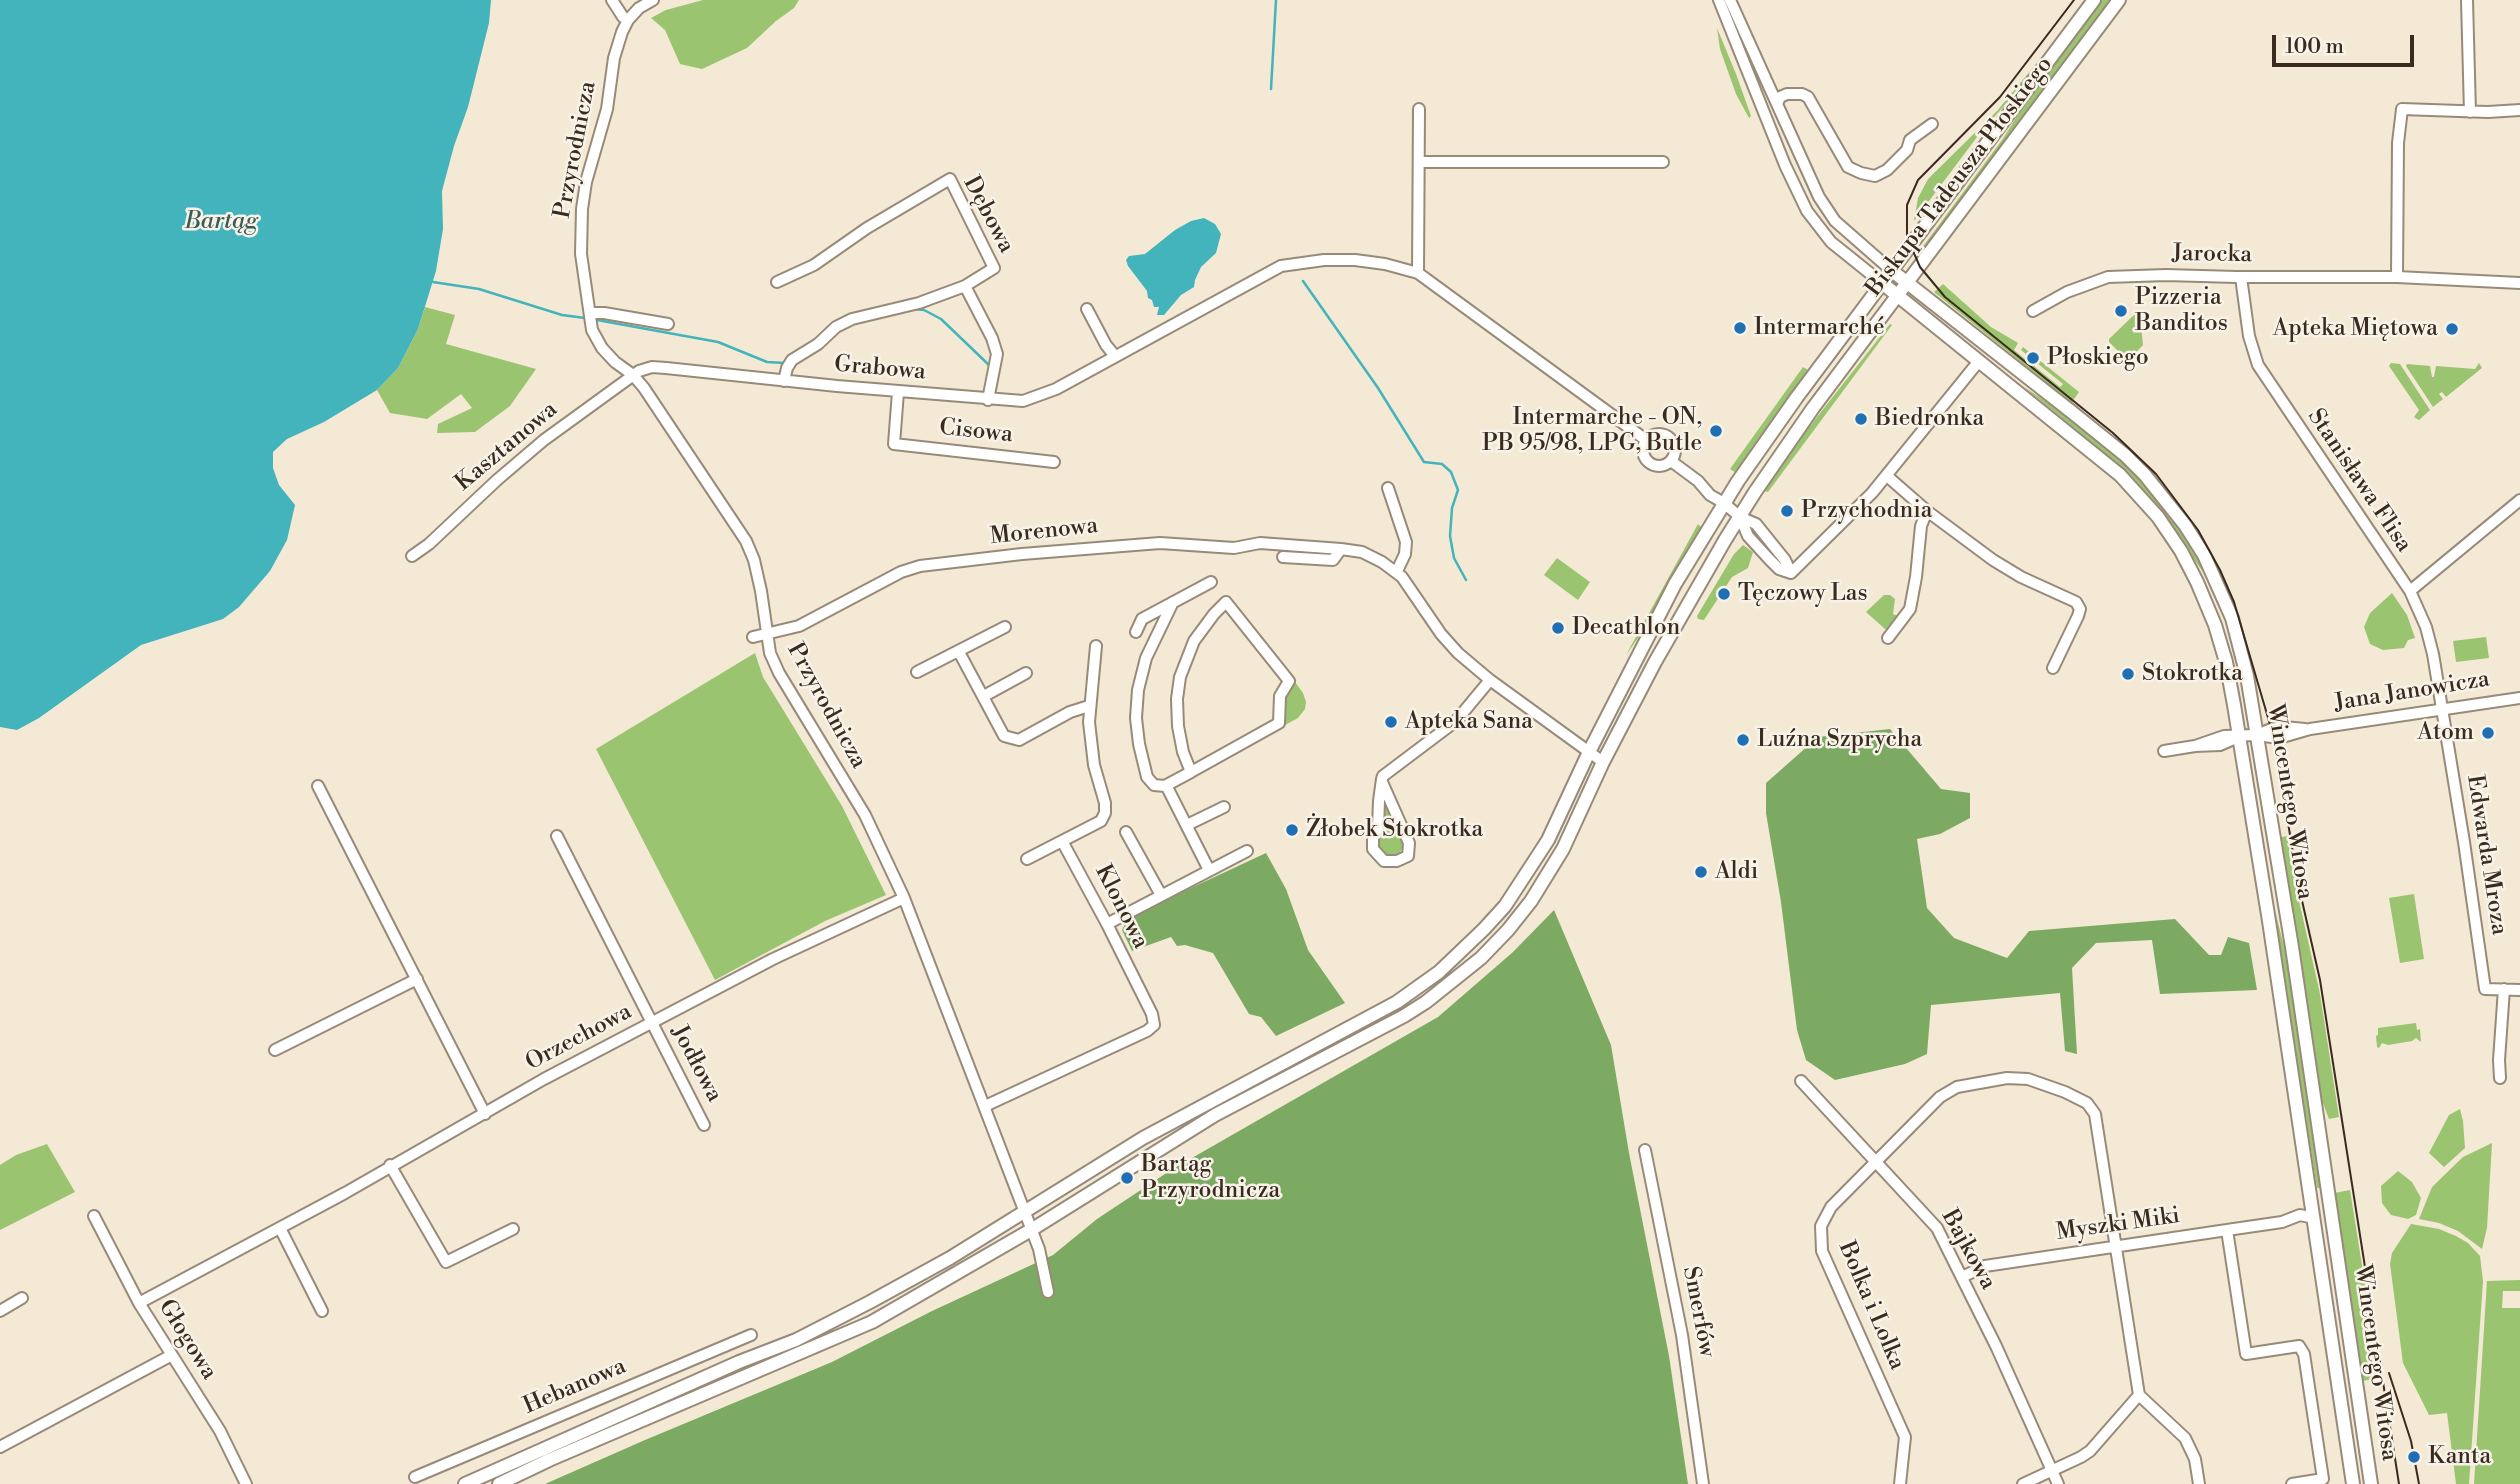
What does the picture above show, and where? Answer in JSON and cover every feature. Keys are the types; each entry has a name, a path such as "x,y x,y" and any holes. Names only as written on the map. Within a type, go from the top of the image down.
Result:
{"main road":[{"name":"Biskupa Tadeusza Płoskiego","path":"465,1484 739,1362 796,1340 950,1258 1143,1138 1350,1028 1414,991 1439,972 1484,929 1527,875 1548,840 1589,752 1675,584 1724,503 1797,397 2094,0"},
{"name":"Biskupa Tadeusza Płoskiego","path":"499,1484 872,1322 1031,1230 1215,1115 1426,1002 1493,946 1541,887 1563,849 1603,762 1682,612 1740,517 1813,408 2119,0"},
{"name":"Wincentego Witosa","path":"1891,270 2125,455 2145,475 2185,525 2219,584 2232,618 2247,676 2257,735 2333,1215 2371,1484"},
{"name":"Wincentego Witosa","path":"1882,283 2120,475 2158,517 2197,582 2215,625 2226,662 2239,737 2353,1484"}],"street":[{"path":"612,0 628,20 639,8 653,0"},
{"path":"1719,0 1785,164 1807,211 1831,242 1882,283"},
{"path":"1730,0 1819,197 1835,221 1891,270"},
{"path":"2467,0 2470,112"},
{"name":"Przyrodnicza","path":"628,20 614,58 607,109 586,182 582,209 580,254 593,330 602,348 633,375 746,541 754,560 761,591 770,653 779,673 865,815 904,898 1039,1249 1048,1292"},
{"path":"1777,104 1780,97 1802,94 1813,102 1824,116 1848,167 1875,176 1887,170 1907,150 1910,140 1933,124"},
{"path":"1418,109 1418,273 1646,440"},
{"path":"2397,277 2398,143 2402,109 2470,112 2520,110"},
{"path":"1419,162 1663,162"},
{"name":"Dębowa","path":"777,282 814,265 867,228 950,179 994,268 965,286"},
{"name":"Grabowa","path":"633,375 652,367 898,392 1023,401 1039,397 1281,266 1324,260 1355,260 1385,264 1418,273"},
{"name":"Jarocka","path":"2033,312 2067,292 2108,277 2397,277 2520,283"},
{"name":"Stanisława Flisa","path":"2241,277 2249,335 2258,365 2410,591 2426,627 2441,709"},
{"path":"785,381 787,368 792,360 818,344 836,327 852,319 919,303 965,286 992,338 997,354 988,400"},
{"path":"1087,309 1106,345 1115,356"},
{"path":"590,313 668,324"},
{"path":"1671,461 1698,481 1714,488 1724,503 1740,517 1748,536 1779,569 1791,573 1829,538 1887,476 1979,361"},
{"name":"Kasztanowa","path":"412,556 429,544 544,440 633,375"},
{"name":"Cisowa","path":"898,392 894,444 1054,462"},
{"path":"1654,435 1667,437 1674,446 1671,461 1658,466 1649,463 1643,450 1646,440 1654,435"},
{"path":"1887,476 1927,512 1993,560 2076,602 2080,609 2078,616 2053,668"},
{"path":"1388,488 1406,542 1405,554 1397,571 1441,634 1458,653 1490,680 1603,762"},
{"path":"2410,591 2520,500"},
{"path":"1888,638 1910,609 1921,526 1927,512"},
{"name":"Morenowa","path":"752,637 799,626 901,572 920,566 1022,554 1160,543 1234,548 1260,542 1362,552 1397,571"},
{"path":"1283,557 1333,560 1341,549"},
{"path":"1136,632 1142,619 1211,582"},
{"path":"1173,602 1146,658 1138,690 1138,731 1147,777 1154,785 1165,786 1191,772 1279,723 1280,696 1289,681 1226,602 1194,641 1180,677 1177,699 1178,726 1183,752 1191,772"},
{"path":"917,672 1005,627"},
{"path":"1027,859 1101,821 1105,813 1105,803 1094,765 1089,706 1096,646"},
{"path":"959,652 1004,736 1019,740 1070,712 1089,706"},
{"path":"984,696 1026,673"},
{"path":"1382,782 1409,842 1408,856 1397,861 1384,861 1373,849 1373,838 1378,828 1382,782 1387,772 1456,721 1490,680"},
{"name":"Jana Janowicza","path":"2164,751 2225,744 2239,737 2284,727 2310,729 2520,698"},
{"name":"Edwarda Mroza","path":"2441,709 2485,989 2504,989"},
{"path":"318,786 485,1114"},
{"path":"1168,789 1209,870"},
{"path":"1187,825 1224,807"},
{"path":"1126,832 1161,895"},
{"name":"Jodłowa","path":"557,836 704,1125"},
{"name":"Klonowa","path":"985,1106 1147,1031 1154,1024 1152,1014 1107,923 1062,841"},
{"path":"1107,923 1247,851"},
{"name":"Orzechowa","path":"139,1303 345,1193 544,1079 773,959 904,898"},
{"path":"275,1050 417,979"},
{"path":"2500,1078 2504,989 2520,990"},
{"name":"Bolka i Lolka","path":"1900,1484 1905,1437 1822,1251 1821,1226 1831,1207 1940,1097 1957,1087 2007,1078 2028,1079 2087,1103 2095,1114 2139,1395"},
{"name":"Bajkowa","path":"1801,1082 1878,1161 1937,1228 1996,1346 2058,1484"},
{"name":"Smerfów","path":"1645,1150 1682,1335 1703,1484"},
{"path":"390,1165 446,1262 513,1229"},
{"name":"Myszki Miki","path":"1962,1277 1985,1266 2282,1222 2301,1223 2333,1215"},
{"name":"Głogowa","path":"94,1216 139,1303 170,1356 220,1431 246,1484"},
{"path":"280,1228 322,1311"},
{"path":"2227,1230 2246,1354 2299,1346 2304,1354 2323,1479 2292,1484"},
{"path":"0,1311 22,1298"},
{"name":"Hebanowa","path":"415,1477 751,1335"},
{"path":"0,1447 170,1356"},
{"path":"2023,1484 2090,1451 2139,1395 2185,1438 2195,1459 2199,1484"}],"green space":[{"path":"703,0 799,0 794,8 747,48 702,69 680,64 665,30 651,18 666,10"},
{"path":"2101,0 2111,0 1922,252 1921,249 2002,140 2031,94"},
{"path":"1717,28 1751,116 1749,118 1736,94 1720,49"},
{"path":"2051,46 2019,90 1983,129 1914,221 1918,198 1928,179 1997,111"},
{"path":"1943,284 1991,327 2018,343 2014,350 2060,387 2063,384 2021,350 2023,347 2079,392 2072,402 2119,441 1934,292"},
{"path":"425,307 455,315 446,344 536,369 510,406 475,432 437,433 438,424 472,408 461,394 427,419 390,413 377,390 398,368 418,329"},
{"path":"2135,314 2140,316 2143,345 2128,361 2109,339"},
{"path":"1890,324 1892,325 1768,492 1764,491 1788,454"},
{"path":"2391,363 2400,364 2430,410 2419,420 2414,417 2419,410 2389,366"},
{"path":"2479,363 2482,368 2446,397 2442,392 2439,394 2443,399 2433,407 2406,366 2430,366 2434,377 2436,366 2475,369"},
{"path":"1803,367 1808,370 1736,473 1730,469"},
{"path":"2024,387 2058,409 2125,462 2171,516 2207,574 2205,575 2166,519 2135,482 2095,445"},
{"path":"1698,524 1702,528 1646,627 1626,655"},
{"path":"1743,545 1753,552 1748,568 1732,577 1704,620 1698,619 1697,616 1734,554"},
{"path":"1557,558 1590,582 1578,600 1544,575"},
{"path":"2392,593 2407,615 2415,638 2408,640 2404,648 2383,650 2370,644 2364,627 2370,613"},
{"path":"1884,595 1895,599 1893,614 1898,616 1889,629 1885,629 1866,612"},
{"path":"2486,637 2489,658 2456,662 2453,641"},
{"path":"755,653 763,677 842,806 886,895 825,921 715,980 596,749"},
{"path":"1295,682 1303,693 1305,709 1298,718 1285,725 1285,698"},
{"path":"1890,729 1941,789 1970,793 1970,818 1940,834 1917,839 1927,908 1954,938 2007,958 2029,931 2175,919 2209,955 2221,955 2228,937 2249,943 2257,990 2160,994 2152,940 2096,943 2072,968 2077,1054 2065,1051 2060,993 1931,1005 1927,1054 1905,1064 1835,1080 1806,1060 1797,1030 1781,902 1766,813 1766,783 1818,737"},
{"path":"1384,805 1387,805 1404,845 1398,856 1386,857 1376,846"},
{"path":"2287,836 2320,994 2339,1117 2329,1119 2321,1098 2283,861 2282,837"},
{"path":"1266,853 1286,889 1308,950 1345,1003 1276,1036 1261,1017 1249,1014 1213,953 1185,945 1177,946 1171,937 1132,951 1122,930 1126,922 1132,920 1133,915"},
{"path":"2414,894 2424,959 2400,963 2389,898"},
{"path":"1554,910 1611,1045 1629,1153 1669,1356 1688,1484 545,1484 832,1362 932,1311 1053,1255 1097,1219 1171,1170 1438,1017 1513,952"},
{"path":"2276,915 2287,958 2323,1188 2317,1188 2274,916"},
{"path":"2416,1023 2417,1030 2420,1029 2421,1042 2416,1038 2388,1045 2382,1043 2377,1047 2378,1028"},
{"path":"2460,1109 2465,1148 2444,1167 2429,1153 2449,1115"},
{"path":"2492,1143 2487,1228 2482,1249 2458,1231 2419,1219 2432,1187 2463,1157"},
{"path":"47,1144 75,1192 0,1230 0,1165 16,1155"},
{"path":"2398,1171 2412,1182 2421,1198 2416,1215 2408,1219 2391,1215 2382,1203 2381,1186"},
{"path":"2350,1190 2380,1378 2362,1381 2334,1193"},
{"path":"2411,1224 2439,1229 2456,1236 2468,1243 2480,1256 2483,1281 2469,1484 2456,1484 2447,1413 2429,1415 2403,1363 2390,1264 2392,1253"},
{"path":"2520,1280 2520,1291 2503,1291 2502,1308 2520,1308 2520,1484 2474,1484 2487,1281"}],"water":[{"name":"Bartąg","path":"0,0 491,0 489,23 468,107 442,191 443,229 436,271 418,329 398,368 377,390 324,422 287,439 273,452 273,468 279,485 295,505 287,540 270,571 239,607 223,619 141,645 39,718 17,730 0,727"},
{"path":"1204,218 1215,224 1221,234 1216,253 1201,267 1194,287 1181,295 1164,315 1157,315 1159,307 1154,307 1147,291 1126,260 1129,256 1145,254 1175,230 1191,221"}],"waterway":[{"path":"1271,89 1276,0"},
{"path":"1303,281 1378,388 1424,462 1442,464 1451,472 1458,490 1452,508 1450,536 1454,558 1466,580"},
{"path":"433,282 479,289 562,315 585,318"},
{"path":"913,309 924,310 941,319 990,366"},
{"path":"597,320 718,342 767,362 785,363"}],"tram line":[{"path":"2074,0 2000,97 1918,180 1907,205 1907,237 1920,267 1945,297 2113,433 2156,474 2198,530 2234,602 2274,738 2298,883 2320,980 2399,1484"},
{"path":"2389,1373 2411,1441 2419,1484"}],"place":[{"name":"Pizzeria Banditos","path":"2121,311"},
{"name":"Intermarché","path":"1740,328"},
{"name":"Apteka Miętowa","path":"2452,329"},
{"name":"Płoskiego","path":"2033,358"},
{"name":"Biedronka","path":"1861,419"},
{"name":"Intermarche - ON, PB 95/98, LPG, Butle","path":"1716,431"},
{"name":"Przychodnia","path":"1787,511"},
{"name":"Tęczowy Las","path":"1724,594"},
{"name":"Decathlon","path":"1558,628"},
{"name":"Stokrotka","path":"2128,674"},
{"name":"Apteka Sana","path":"1391,722"},
{"name":"Atom","path":"2488,733"},
{"name":"Luźna Szprycha","path":"1743,740"},
{"name":"Żłobek Stokrotka","path":"1292,830"},
{"name":"Aldi","path":"1701,872"},
{"name":"Bartąg Przyrodnicza","path":"1127,1178"},
{"name":"Kanta","path":"2414,1457"}]}
